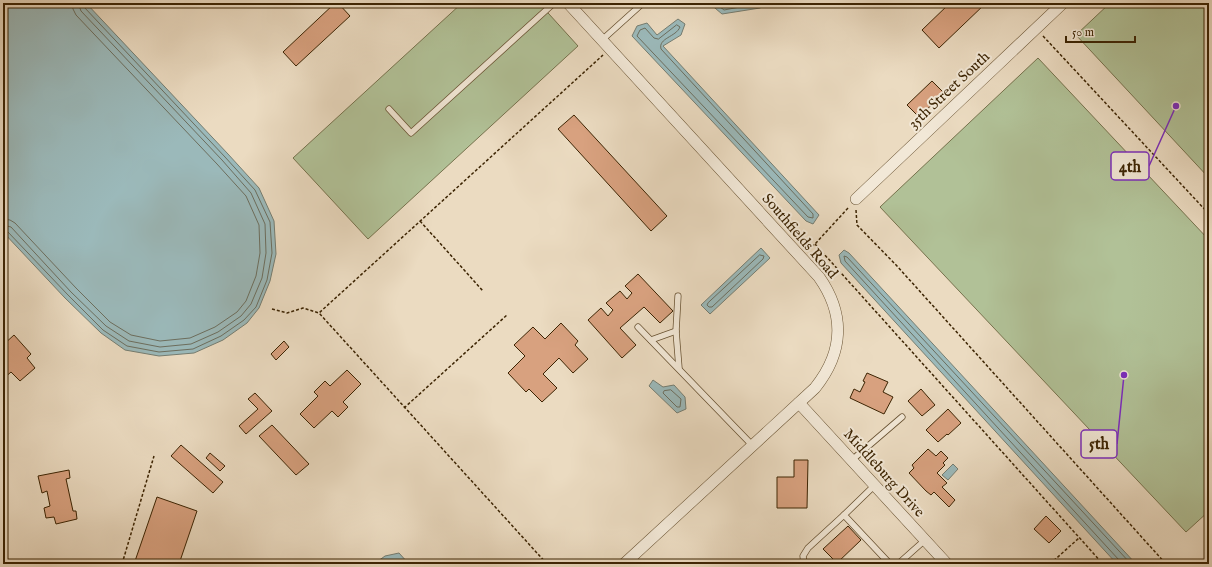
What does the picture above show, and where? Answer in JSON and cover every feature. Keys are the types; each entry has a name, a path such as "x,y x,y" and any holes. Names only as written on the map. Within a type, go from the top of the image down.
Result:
{"street":[{"name":"Southfields Road","path":"568,3 819,277 834,306 838,326 835,353 824,377 815,388 624,564"},
{"name":"35th Street South","path":"856,199 1064,3"},
{"name":"Middleburg Drive","path":"800,403 947,564"}],"lane":[{"path":"389,109 410,133 554,3"},
{"path":"602,40 643,3"},
{"path":"678,296 676,331 679,368"},
{"path":"638,327 753,446"},
{"path":"651,340 676,331"},
{"path":"852,460 902,417"},
{"path":"804,564 803,556 808,548 874,485"},
{"path":"844,515 890,564"},
{"path":"898,564 925,540"}],"path":[{"path":"1036,29 1209,214"},
{"path":"319,313 610,49"},
{"path":"800,256 815,244 856,199"},
{"path":"856,199 857,225 902,272 1166,564"},
{"path":"420,222 483,291"},
{"path":"815,244 1103,564"},
{"path":"272,310 286,313 303,308 319,313 547,564"},
{"path":"404,408 507,315"},
{"path":"122,564 154,456"},
{"path":"1050,564 1079,538"}],"green space":[{"path":"462,3 539,3 578,46 368,239 293,158"},
{"path":"1110,3 1209,3 1209,178 1076,35"},
{"path":"1038,58 1209,240 1209,511 1186,532 880,207"}],"water":[{"path":"3,3 86,3 259,188 274,221 276,254 270,281 259,308 247,323 223,340 194,353 159,356 125,350 101,333 65,298 3,232"},
{"path":"709,3 769,3 760,8 722,14"},
{"path":"678,19 685,24 681,35 663,46 819,215 813,224 806,221 632,36 637,26 647,23 657,35"},
{"path":"761,248 770,258 710,314 701,305"},
{"path":"844,250 849,253 1136,564 1117,564 841,263 839,255"},
{"path":"653,380 663,387 674,385 685,397 686,409 677,413 649,386"},
{"path":"953,464 958,469 948,480 942,475"},
{"path":"399,553 409,564 374,564 385,556"}],"building":[{"path":"335,3 338,3 350,16 296,66 283,52"},
{"path":"950,3 986,3 939,48 922,30"},
{"path":"932,81 944,93 919,117 907,105"},
{"path":"574,115 667,216 651,231 558,129"},
{"path":"638,274 673,311 660,323 644,307 620,328 636,345 622,358 588,320 601,308 608,316 613,310 606,303 620,291 627,299 632,293 625,286"},
{"path":"561,323 578,341 575,345 588,359 573,373 559,358 543,374 557,388 542,402 529,389 526,392 508,373 525,356 514,345 533,327 545,339"},
{"path":"14,335 31,354 27,358 35,368 20,381 11,372 3,379 3,345"},
{"path":"284,341 289,347 276,360 271,354"},
{"path":"347,370 361,384 343,402 348,407 338,417 332,411 314,428 300,414 318,396 314,392 325,381 330,386"},
{"path":"867,373 888,382 883,392 893,397 884,414 850,398 854,389 860,392 865,382 863,381"},
{"path":"921,389 935,405 922,416 908,401"},
{"path":"255,393 272,411 246,434 239,426 258,409 248,399"},
{"path":"948,409 961,423 938,442 926,430"},
{"path":"272,425 309,464 296,475 259,436"},
{"path":"181,445 223,482 213,493 171,456"},
{"path":"928,449 936,456 941,451 948,458 943,463 945,465 937,473 947,483 942,487 955,500 949,507 934,492 931,495 926,491 909,473 914,468 912,465"},
{"path":"210,453 225,466 220,471 206,458"},
{"path":"794,460 808,460 807,508 777,508 777,477 794,477"},
{"path":"69,470 70,478 66,479 73,511 76,511 77,519 56,524 54,517 46,518 44,508 50,506 47,491 42,493 38,476"},
{"path":"157,497 197,511 179,564 134,564"},
{"path":"1046,516 1061,531 1049,543 1034,529"},
{"path":"848,526 861,540 837,563 823,549"}],"place":[{"name":"4th","path":"1176,106"},
{"name":"5th","path":"1124,375"}]}
